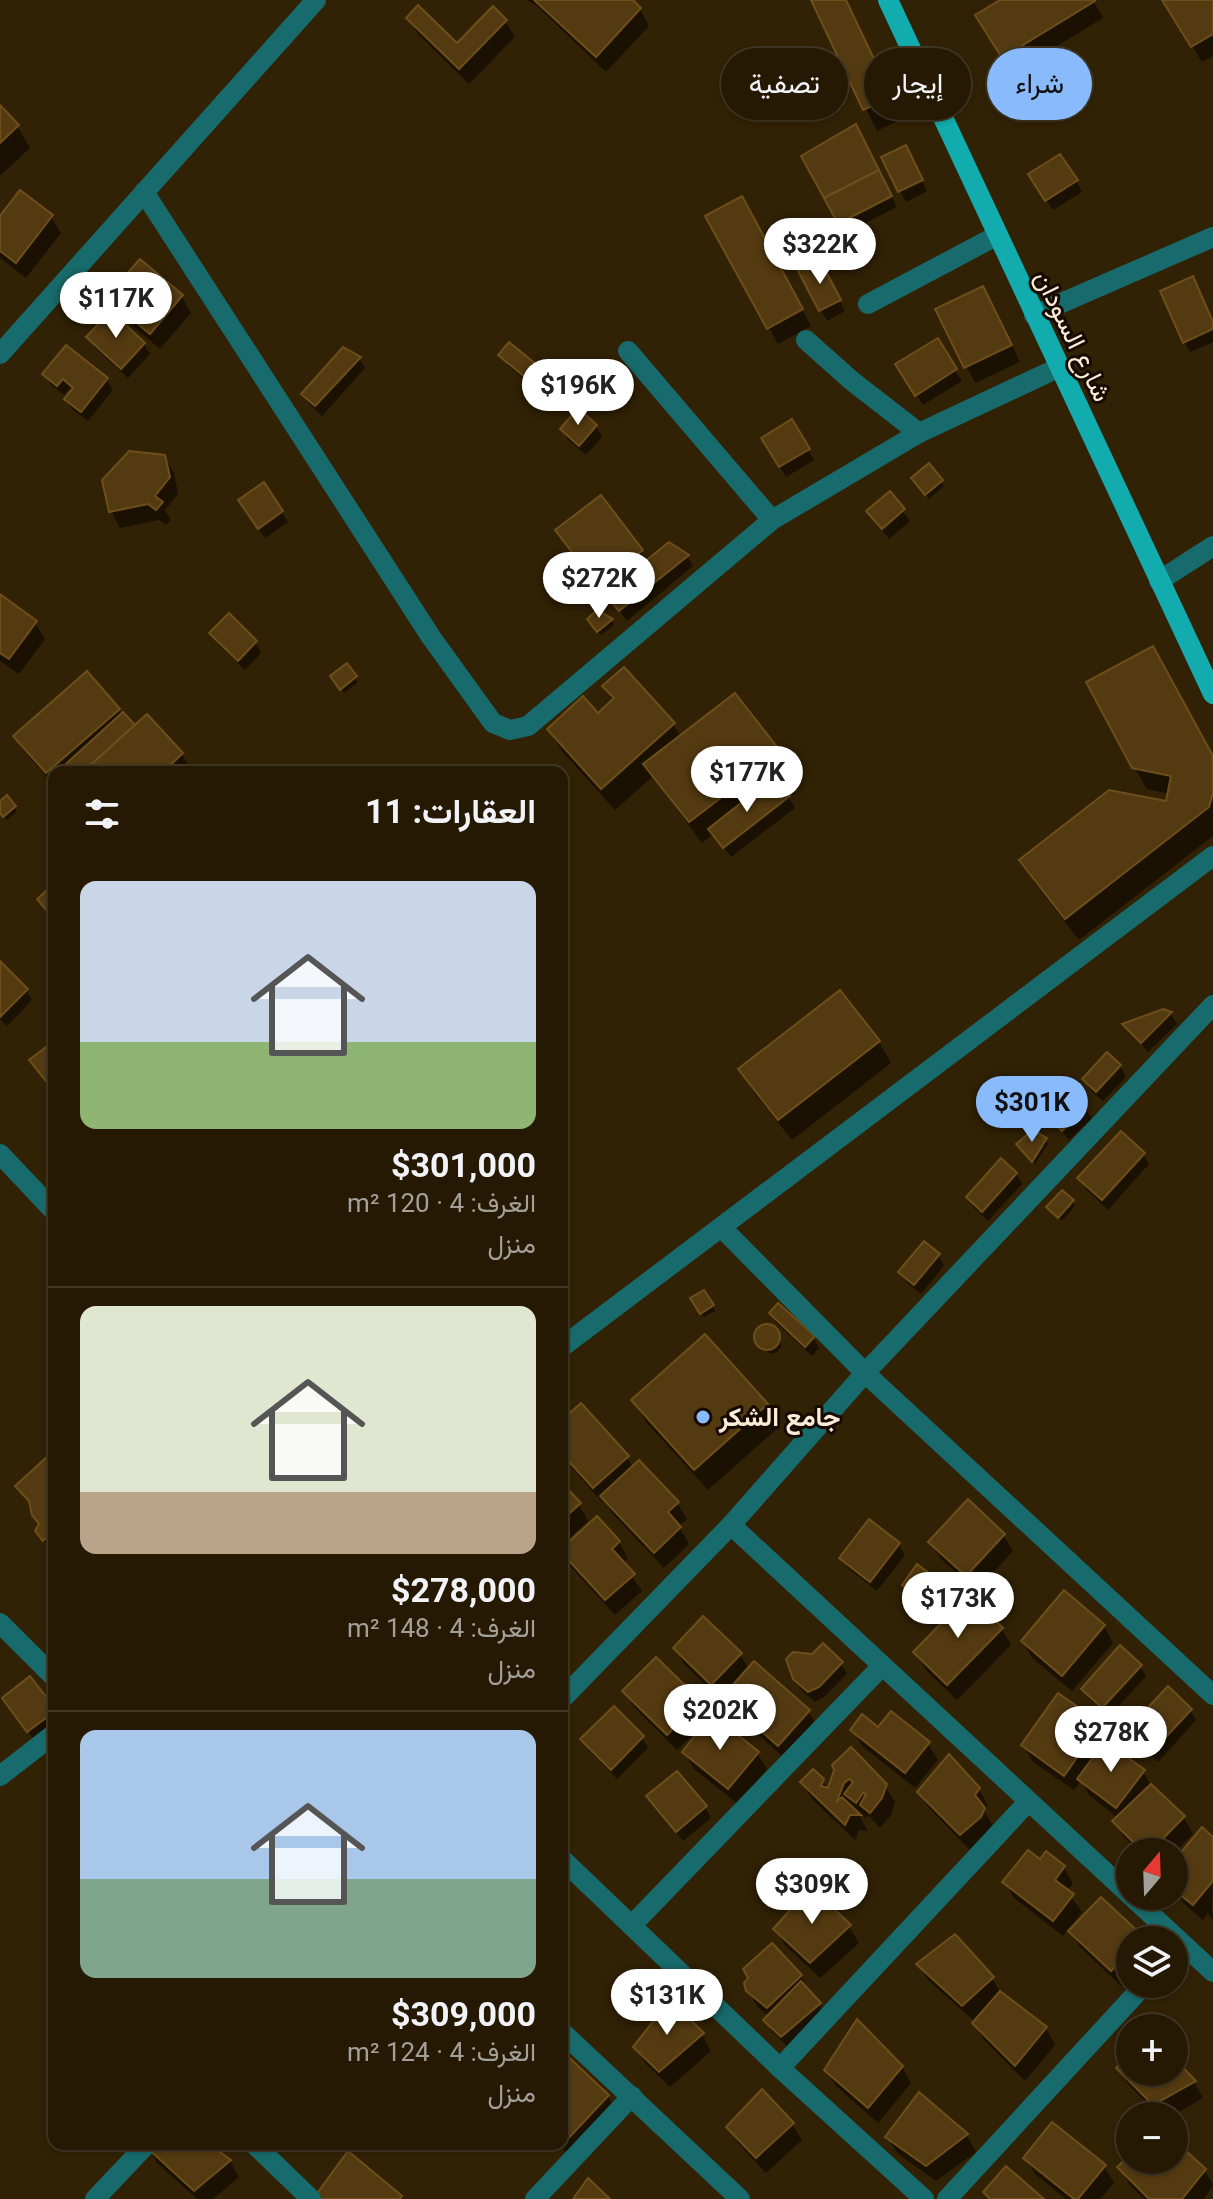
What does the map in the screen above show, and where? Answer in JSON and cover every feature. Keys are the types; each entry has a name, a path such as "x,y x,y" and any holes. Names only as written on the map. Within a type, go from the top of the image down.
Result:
{"main road":[{"name":"شارع السودان","path":"888,0 1213,694"}],"street":[{"path":"2,345 316,0"},
{"path":"144,192 431,637 493,723 510,730 528,726 772,520 919,433 1060,367"},
{"path":"868,304 996,236"},
{"path":"1034,315 1213,237"},
{"path":"806,340 852,381 919,433"},
{"path":"628,351 772,520"},
{"path":"1159,581 1213,546"},
{"path":"568,1342 1213,856"},
{"path":"568,1693 731,1525 865,1373 1213,1005"},
{"path":"0,1154 48,1205"},
{"path":"721,1227 865,1373 1213,1695"},
{"path":"731,1525 1116,1883"},
{"path":"0,1623 48,1671"},
{"path":"633,1924 882,1666"},
{"path":"0,1776 48,1739"},
{"path":"780,2068 1028,1802"},
{"path":"568,1864 780,2068 924,2199"},
{"path":"1143,1910 1158,1926"},
{"path":"1188,1955 1213,1972"},
{"path":"947,2199 1132,1998"},
{"path":"568,2037 740,2199"},
{"path":"535,2199 632,2096"},
{"path":"95,2199 141,2150"},
{"path":"260,2150 311,2199"}],"building":[{"path":"534,0 633,0 641,8 596,57"},
{"path":"811,0 846,0 869,48 864,48 864,110 848,78 848,48 834,48"},
{"path":"1000,0 1095,0 1018,48 996,48 975,15"},
{"path":"1162,0 1213,0 1213,34 1191,47"},
{"path":"418,5 457,43 493,6 507,20 459,69 406,18"},
{"path":"0,105 19,125 0,143"},
{"path":"856,124 879,170 824,198 801,156"},
{"path":"906,145 923,180 898,192 881,157"},
{"path":"1060,154 1078,180 1045,201 1028,174"},
{"path":"879,170 892,196 838,224 824,198"},
{"path":"20,190 53,215 16,263 0,251 0,216"},
{"path":"742,196 803,309 767,329 705,216"},
{"path":"140,259 183,295 150,334 115,305 127,290 116,286"},
{"path":"820,260 841,300 819,311 798,271"},
{"path":"1193,276 1213,322 1213,329 1183,343 1160,291"},
{"path":"983,286 1012,345 964,368 935,309"},
{"path":"111,311 145,343 121,369 86,337"},
{"path":"938,338 957,369 915,396 895,364"},
{"path":"509,342 565,388 554,401 498,355"},
{"path":"66,345 108,378 81,412 64,399 73,388 63,379 57,386 42,374"},
{"path":"343,347 361,357 315,406 301,394"},
{"path":"578,408 597,425 579,446 560,429"},
{"path":"792,419 810,449 779,467 761,438"},
{"path":"129,451 165,455 170,477 155,496 163,502 156,510 148,504 109,512 102,480"},
{"path":"929,463 943,480 925,495 911,478"},
{"path":"264,482 283,511 258,529 238,500"},
{"path":"890,491 905,509 882,529 866,511"},
{"path":"601,495 643,550 597,585 555,530"},
{"path":"669,542 689,555 619,611 605,594"},
{"path":"0,594 37,621 9,659 0,653"},
{"path":"597,610 613,619 597,632 587,619"},
{"path":"229,613 257,641 238,661 209,633"},
{"path":"1153,646 1213,756 1213,793 1209,807 1065,919 1019,860 1109,790 1166,801 1171,776 1132,768 1086,682"},
{"path":"347,663 357,676 340,690 330,676"},
{"path":"624,667 675,723 601,789 547,729 583,696 598,713 614,698 602,686"},
{"path":"87,671 120,709 54,766 48,766 46,773 13,736"},
{"path":"735,693 781,752 689,822 643,764"},
{"path":"123,712 135,725 90,766 64,766"},
{"path":"147,714 183,753 169,766 90,766"},
{"path":"765,784 790,796 723,848 708,829"},
{"path":"7,795 16,806 3,817 0,801"},
{"path":"48,889 48,912 37,899"},
{"path":"0,961 28,989 0,1017"},
{"path":"840,990 880,1041 778,1120 738,1069"},
{"path":"1163,1009 1172,1012 1141,1043 1122,1024"},
{"path":"48,1046 48,1084 29,1060"},
{"path":"1107,1052 1121,1065 1096,1092 1082,1079"},
{"path":"1070,1089 1087,1106 1062,1131 1045,1114"},
{"path":"1033,1130 1047,1138 1032,1162 1016,1144"},
{"path":"1121,1131 1145,1153 1102,1200 1077,1178"},
{"path":"1001,1158 1017,1173 982,1212 966,1197"},
{"path":"1062,1190 1074,1200 1058,1218 1046,1207"},
{"path":"924,1241 940,1254 914,1285 898,1272"},
{"path":"704,1290 714,1305 700,1314 690,1298"},
{"path":"778,1303 815,1336 805,1347 769,1313"},
{"path":"767,1324 776,1328 780,1337 776,1346 767,1350 758,1346 754,1337 758,1328"},
{"path":"705,1334 768,1404 694,1470 631,1400"},
{"path":"581,1403 629,1456 593,1488 568,1461 568,1415"},
{"path":"48,1456 48,1536 43,1541 35,1531 39,1524 32,1515 29,1501 15,1486"},
{"path":"639,1460 679,1502 668,1512 681,1527 654,1553 600,1496"},
{"path":"568,1489 581,1503 568,1515"},
{"path":"968,1499 1005,1534 966,1576 928,1542"},
{"path":"597,1516 620,1541 612,1549 635,1574 605,1600 568,1560 568,1543"},
{"path":"869,1519 900,1543 870,1582 839,1558"},
{"path":"917,1564 953,1591 937,1611 902,1585"},
{"path":"1064,1590 1105,1625 1062,1676 1021,1641"},
{"path":"969,1595 1003,1628 947,1685 913,1652"},
{"path":"703,1616 742,1653 711,1685 673,1648"},
{"path":"823,1643 843,1662 819,1687 808,1692 793,1679 786,1659 793,1652 812,1654"},
{"path":"1120,1645 1142,1665 1102,1708 1081,1689"},
{"path":"656,1657 701,1701 667,1735 622,1691"},
{"path":"754,1661 810,1710 778,1746 722,1697"},
{"path":"30,1676 48,1699 48,1716 27,1732 2,1698"},
{"path":"1168,1686 1192,1709 1151,1753 1127,1730"},
{"path":"1058,1693 1101,1723 1064,1776 1021,1745"},
{"path":"614,1706 644,1736 611,1770 580,1739"},
{"path":"891,1711 930,1742 905,1773 850,1730 862,1714 878,1727"},
{"path":"712,1714 759,1752 728,1789 682,1752"},
{"path":"1105,1741 1145,1770 1116,1808 1077,1779"},
{"path":"851,1747 887,1784 882,1798 870,1813 860,1805 866,1794 863,1793 856,1803 844,1794 853,1782 849,1779 844,1783 837,1801 842,1797 861,1815 850,1815 845,1825 800,1782 813,1769 824,1779 821,1786 828,1788 834,1770 832,1765"},
{"path":"949,1754 980,1788 975,1795 985,1808 981,1817 960,1835 917,1792"},
{"path":"677,1771 707,1806 676,1832 646,1796"},
{"path":"1151,1784 1185,1816 1164,1838 1129,1838 1112,1821"},
{"path":"1202,1827 1213,1837 1213,1881 1193,1905 1188,1901 1188,1844"},
{"path":"1028,1850 1040,1859 1046,1851 1065,1866 1055,1880 1074,1894 1053,1921 1002,1882"},
{"path":"811,1887 851,1925 810,1963 773,1929"},
{"path":"1101,1897 1132,1926 1116,1926 1116,1966 1111,1971 1068,1931"},
{"path":"955,1934 994,1977 962,2006 916,1964"},
{"path":"772,1943 802,1975 767,2008 746,1991 744,1983 748,1978 743,1969"},
{"path":"801,1981 821,2003 781,2037 763,2020"},
{"path":"1000,1991 1047,2027 1015,2066 972,2023"},
{"path":"670,2000 704,2033 659,2072 633,2047"},
{"path":"857,2019 903,2066 868,2108 824,2070"},
{"path":"568,2057 609,2095 568,2139"},
{"path":"1188,2073 1196,2081 1188,2085"},
{"path":"1134,2086 1187,2086 1158,2102 1150,2102"},
{"path":"762,2089 794,2123 756,2158 726,2127"},
{"path":"919,2092 968,2134 926,2166 885,2137"},
{"path":"1052,2122 1106,2165 1078,2199 1023,2158"},
{"path":"149,2150 217,2150 231,2160 194,2191"},
{"path":"348,2151 402,2196 400,2199 313,2199"},
{"path":"1188,2153 1206,2169 1182,2199 1149,2199 1124,2174 1188,2174"},
{"path":"1006,2166 1044,2199 990,2199 983,2192"},
{"path":"588,2178 610,2199 573,2199"}],"place":[{"name":"جامع الشكر","path":"703,1417"}]}
